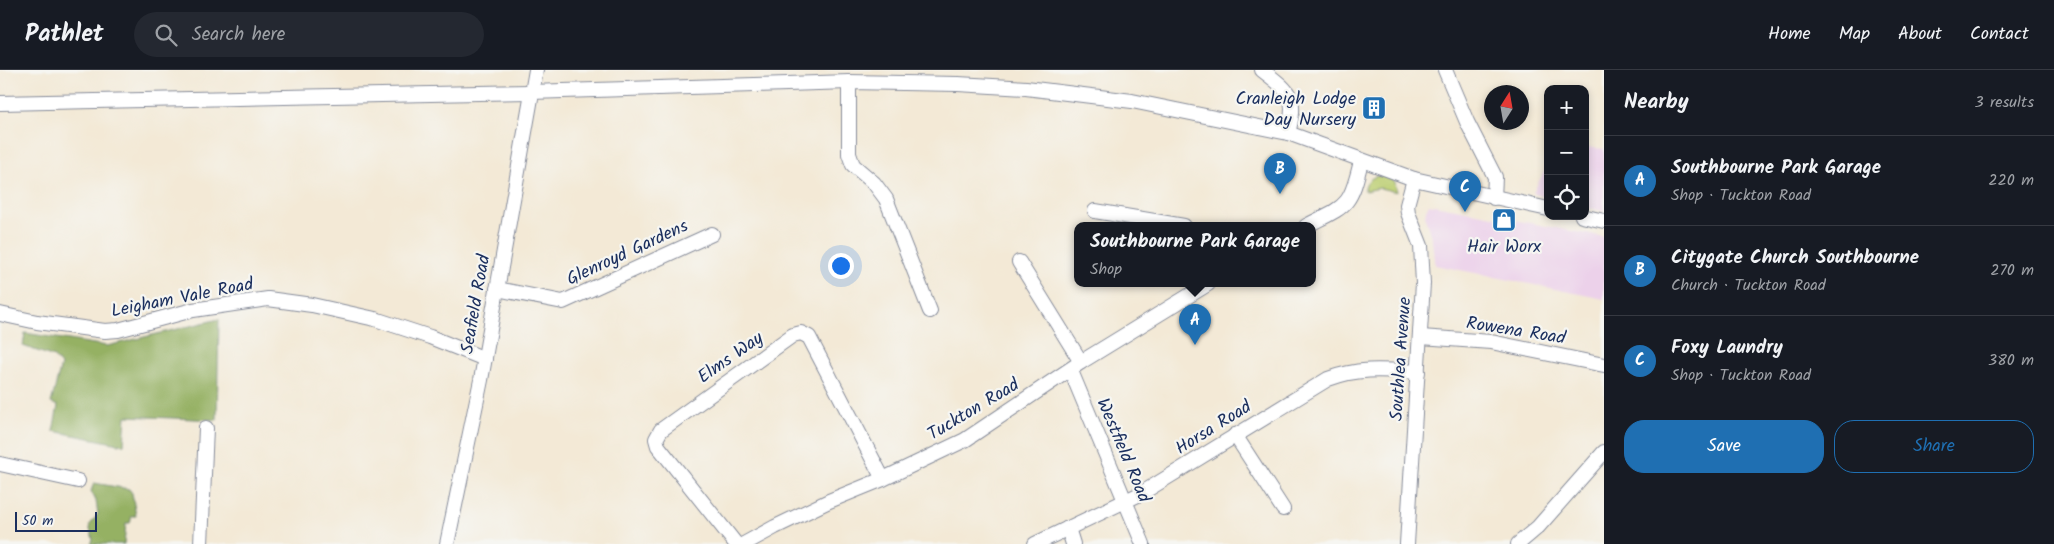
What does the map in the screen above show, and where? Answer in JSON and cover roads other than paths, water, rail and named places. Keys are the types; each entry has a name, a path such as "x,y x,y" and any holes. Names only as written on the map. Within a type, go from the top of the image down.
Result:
{"street":[{"name":"Seafield Road","path":"447,544 485,359 536,70"},
{"path":"1262,70 1285,88 1291,98 1293,107 1292,119 1288,133"},
{"path":"1446,70 1467,122 1495,177 1494,198"},
{"path":"849,82 849,154 853,165 874,183 886,199 930,311"},
{"path":"0,103 531,92 849,82 958,84 1078,94 1132,101 1288,133 1414,179 1544,208"},
{"path":"1315,222 1346,205 1353,194 1361,161"},
{"name":"Southlea Avenue","path":"1407,544 1423,282 1422,255 1417,232 1408,213 1407,205 1414,179"},
{"path":"1095,211 1160,222"},
{"path":"1589,218 1604,221"},
{"name":"Glenroyd Gardens","path":"497,289 563,302 712,234"},
{"name":"Westfield Road","path":"1019,262 1076,367 1143,544"},
{"name":"Tuckton Road","path":"744,544 775,526 883,479 965,440 1203,287"},
{"name":"Leigham Vale Road","path":"0,314 37,322 105,331 118,330 194,310 268,299 312,305 375,318 485,359"},
{"name":"Elms Way","path":"736,544 658,446 656,439 661,430 793,335 801,333 809,337 883,479"},
{"name":"Rowena Road","path":"1420,337 1491,342 1604,365"},
{"name":"Horsa Road","path":"1035,544 1142,493 1235,434 1328,379 1344,372 1382,370 1418,372"},
{"path":"201,544 206,428"},
{"path":"1235,434 1283,509"},
{"path":"1518,544 1538,527 1604,452"},
{"path":"0,464 78,482"},
{"path":"1068,528 1073,544"}],"place":[{"name":"Cranleigh Lodge Day Nursery","path":"1374,108"},
{"name":"Citygate Church Southbourne","path":"1280,194"},
{"name":"Foxy Laundry","path":"1465,212"},
{"name":"Hair Worx","path":"1504,220"},
{"name":"Southbourne Park Garage","path":"1195,345"}]}
